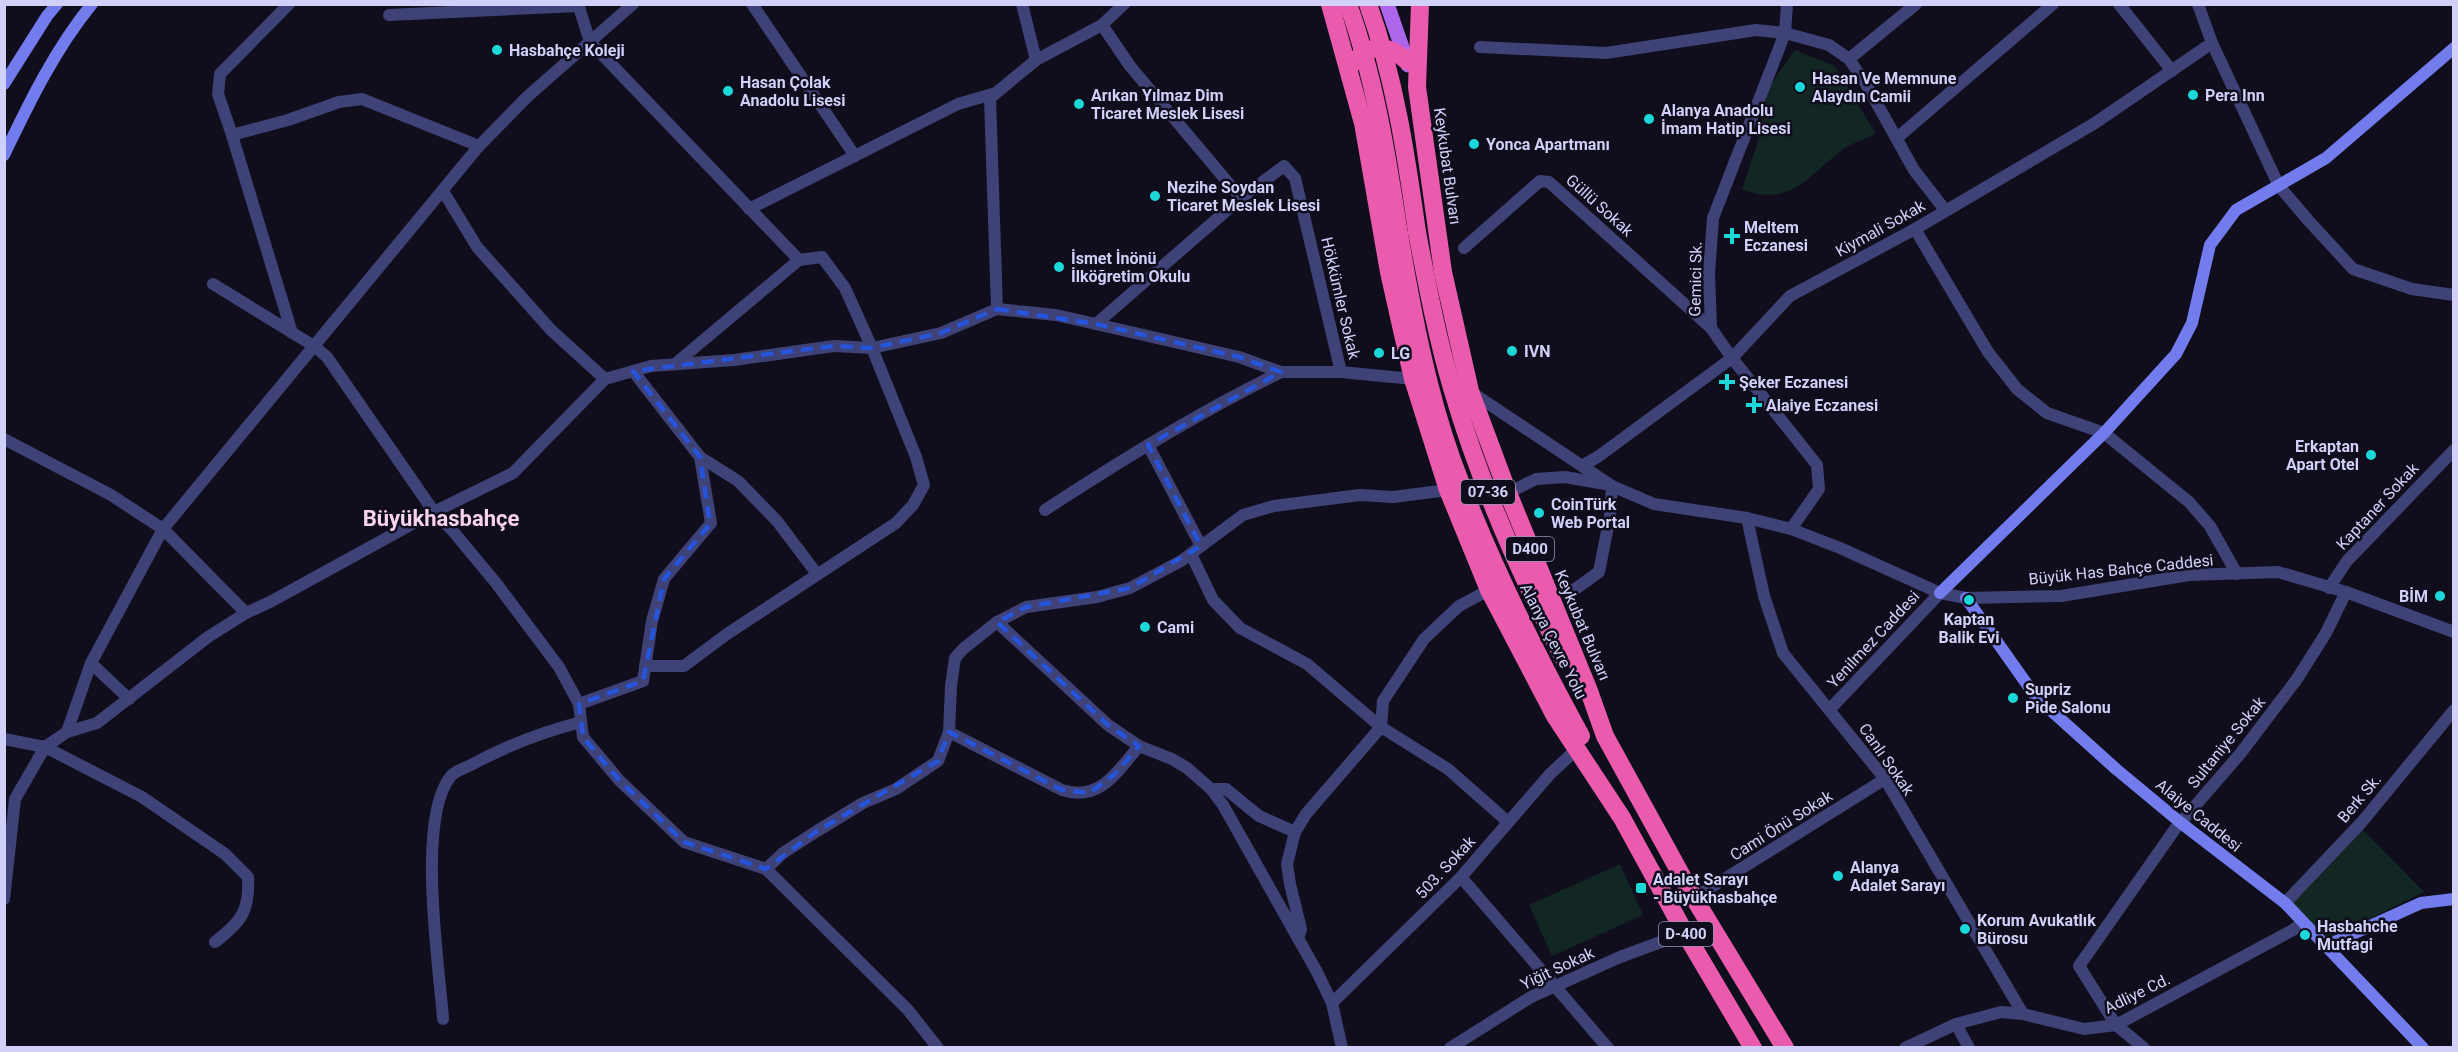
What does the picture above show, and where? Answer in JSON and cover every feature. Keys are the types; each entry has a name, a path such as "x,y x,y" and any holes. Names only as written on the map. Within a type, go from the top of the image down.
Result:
{"highway":[{"path":"1330,4 1363,123 1389,272 1413,379 1448,490 1490,590 1555,716 1622,818"},
{"path":"1348,4 1362,42 1408,233"},
{"name":"07-36","path":"1368,4 1383,48 1402,126 1408,233"},
{"name":"Keykubat Bulvarı","path":"1420,4 1417,87 1443,272 1470,391 1605,736 1694,898 1785,1047"},
{"path":"1348,69 1359,55 1374,48 1394,50 1407,61"},
{"name":"Alanya Çevre Yolu","path":"1408,233 1452,388 1481,474 1542,615 1605,736"},
{"name":"Alanya Çevre Yolu","path":"1408,233 1414,321 1452,458 1490,558 1543,667 1592,756 1622,818"},
{"name":"D-400","path":"1622,818 1685,933 1753,1047"}],"main road":[{"path":"1387,4 1417,87"}],"street":[{"path":"4,84 57,4"},
{"path":"4,155 27,105 75,25 92,4"},
{"path":"289,4 220,74 218,94 292,333"},
{"path":"67,732 92,663 163,529 479,146 528,96 633,4"},
{"path":"752,4 855,156"},
{"path":"1022,4 1036,60"},
{"path":"997,309 990,98 1036,60 1102,25 1125,4"},
{"name":"Gemici Sk.","path":"1786,4 1785,33 1713,218 1709,274 1711,328 1817,465 1820,489 1791,529"},
{"path":"1849,59 1916,4"},
{"path":"1897,138 2053,4"},
{"path":"2119,4 2172,71"},
{"path":"2198,4 2212,43 2279,186 2353,270 2412,289 2454,296"},
{"path":"389,15 578,5 590,42 799,260"},
{"path":"1096,324 1241,198 1130,66 1102,25"},
{"path":"1480,47 1606,52 1756,30 1785,33 1829,45 1849,59 1914,170 1945,210"},
{"name":"Kiymali Sokak","path":"1582,466 1599,456 1732,358 1790,296 1915,229 2095,123 2212,43"},
{"path":"1940,593 2104,433 2176,354 2192,323 2210,245 2235,210 2326,158 2454,48"},
{"path":"748,209 958,104 996,93"},
{"path":"232,135 288,120 339,102 362,99 479,146"},
{"name":"Hökkümler Sokak","path":"1241,198 1284,166 1295,178 1341,372"},
{"name":"Güllü Sokak","path":"1464,248 1540,181 1549,182 1711,328"},
{"path":"443,191 477,247 551,330 605,379"},
{"path":"1915,229 1988,352 2017,389 2047,413 2104,433 2189,502 2210,525 2237,574"},
{"path":"645,666 684,666 727,634 896,523 913,505 924,485 916,456 872,348 845,288 822,257 799,260 675,364"},
{"path":"213,284 314,346 327,357 434,512 452,530 530,626 559,667 579,704 583,737 619,780 684,843 766,869 908,1010 938,1047"},
{"path":"4,899 15,798 45,747 67,732 97,723 208,637 246,613 434,512 513,473 605,379 651,366 734,360 834,346 872,348 941,333 997,309 1056,315 1239,357 1281,372 1341,372 1413,379"},
{"path":"633,371 700,457 738,481 777,521 817,574"},
{"path":"1045,510 1148,445 1246,389 1281,372"},
{"name":"Büyük Has Bahçe Caddesi","path":"1470,391 1612,486 1654,504 1747,518 1791,529 1840,548 1940,593 1966,598 2061,596 2189,575 2278,572 2346,592 2454,632"},
{"path":"4,439 111,495 163,529 246,613"},
{"path":"1148,445 1196,550 1213,600 1240,628 1307,664 1381,727 1448,769 1508,822"},
{"name":"Kaptaner Sokak","path":"2329,588 2347,561 2454,450"},
{"path":"579,704 643,681 652,621 664,579 711,523 700,457"},
{"path":"1508,493 1536,479 1565,477 1612,486 1610,516 1599,572 1571,592"},
{"path":"766,869 783,853 817,831 863,803 896,789 938,761 949,732 955,658 997,622 1026,608 1097,597 1130,588 1196,550 1243,515 1274,506 1360,495 1393,497 1448,490"},
{"name":"Canlı Sokak","path":"1747,518 1764,596 1783,653 1885,779 2023,1014"},
{"path":"1298,938 1301,929 1287,864 1295,832 1306,814 1381,727 1383,700 1424,639 1459,606 1490,590"},
{"name":"Sultaniye Sokak","path":"2116,1025 2079,966 2181,824 2240,754 2297,679 2326,633 2346,592"},
{"name":"Yenilmez Caddesi","path":"1830,709 1940,593"},
{"name":"Alaiye Caddesi","path":"1966,598 2036,697 2181,824 2285,903 2423,1047"},
{"path":"997,622 1108,725 1139,746 1172,759 1187,768 1211,789 1223,805 1332,1003 1342,1047"},
{"path":"92,663 129,699"},
{"name":"Berk Sk.","path":"2285,903 2361,823 2454,710"},
{"path":"443,1019 431,896 437,803 452,775 542,732 581,722"},
{"path":"949,732 1076,795 1089,793 1101,786 1139,746"},
{"path":"4,739 45,747 142,797 225,854 248,878 249,897 242,917 215,942"},
{"name":"503. Sokak","path":"1332,1003 1461,877 1550,774 1577,749"},
{"name":"Cami Önü Sokak","path":"1694,898 1885,779"},
{"path":"1211,789 1226,789 1259,816 1295,832"},
{"path":"1461,877 1608,1047"},
{"path":"2326,946 2421,903 2454,899"},
{"name":"Adliye Cd.","path":"1905,1047 1956,1024 2001,1012 2023,1014 2084,1029 2116,1025 2293,930 2302,922"},
{"name":"Yiğit Sokak","path":"1450,1047 1531,997 1555,985 1685,933"},
{"path":"1956,1024 1969,1047"},
{"path":"2116,1025 2144,1047"}],"highlighted area":[{"path":"997,309 1096,324 1239,357 1281,372 1148,445 1201,546 1130,588 1026,607 997,622 1108,725 1139,746 1114,775 1089,793 1062,790 949,732 938,761 817,831 766,869 684,842 619,780 583,737 579,704 643,681 664,579 710,524 700,457 633,371 834,346 872,348 941,333"}],"green space":[{"path":"1795,50 1835,66 1876,134 1842,150 1808,179 1786,192 1773,195 1742,189 1757,144 1769,87"},
{"path":"2362,829 2424,892 2327,940 2292,902"},
{"path":"1620,864 1643,915 1552,956 1529,905"}],"place":[{"name":"Hasbahçe Koleji","path":"497,50"},
{"name":"Hasan Ve Memnune Alaydın Camii","path":"1800,87"},
{"name":"Hasan Çolak Anadolu Lisesi","path":"728,91"},
{"name":"Pera Inn","path":"2193,95"},
{"name":"Arıkan Yılmaz Dim Ticaret Meslek Lisesi","path":"1079,104"},
{"name":"Alanya Anadolu İmam Hatip Lisesi","path":"1649,119"},
{"name":"Yonca Apartmanı","path":"1474,144"},
{"name":"Nezihe Soydan Ticaret Meslek Lisesi","path":"1155,196"},
{"name":"Meltem Eczanesi","path":"1732,236"},
{"name":"İsmet İnönü İlköğretim Okulu","path":"1059,267"},
{"name":"IVN","path":"1512,351"},
{"name":"LG","path":"1379,353"},
{"name":"Şeker Eczanesi","path":"1727,382"},
{"name":"Alaiye Eczanesi","path":"1754,405"},
{"name":"Erkaptan Apart Otel","path":"2371,455"},
{"name":"CoinTürk Web Portal","path":"1539,513"},
{"name":"BİM","path":"2440,596"},
{"name":"Kaptan Balik Evi","path":"1969,600"},
{"name":"Cami","path":"1145,627"},
{"name":"Supriz Pide Salonu","path":"2013,698"},
{"name":"Alanya Adalet Sarayı","path":"1838,876"},
{"name":"Adalet Sarayı - Büyükhasbahçe","path":"1641,888"},
{"name":"Korum Avukatlık Bürosu","path":"1965,929"},
{"name":"Hasbahche Mutfagi","path":"2305,935"}],"district":[{"name":"Büyükhasbahçe","path":"441,518"}]}
